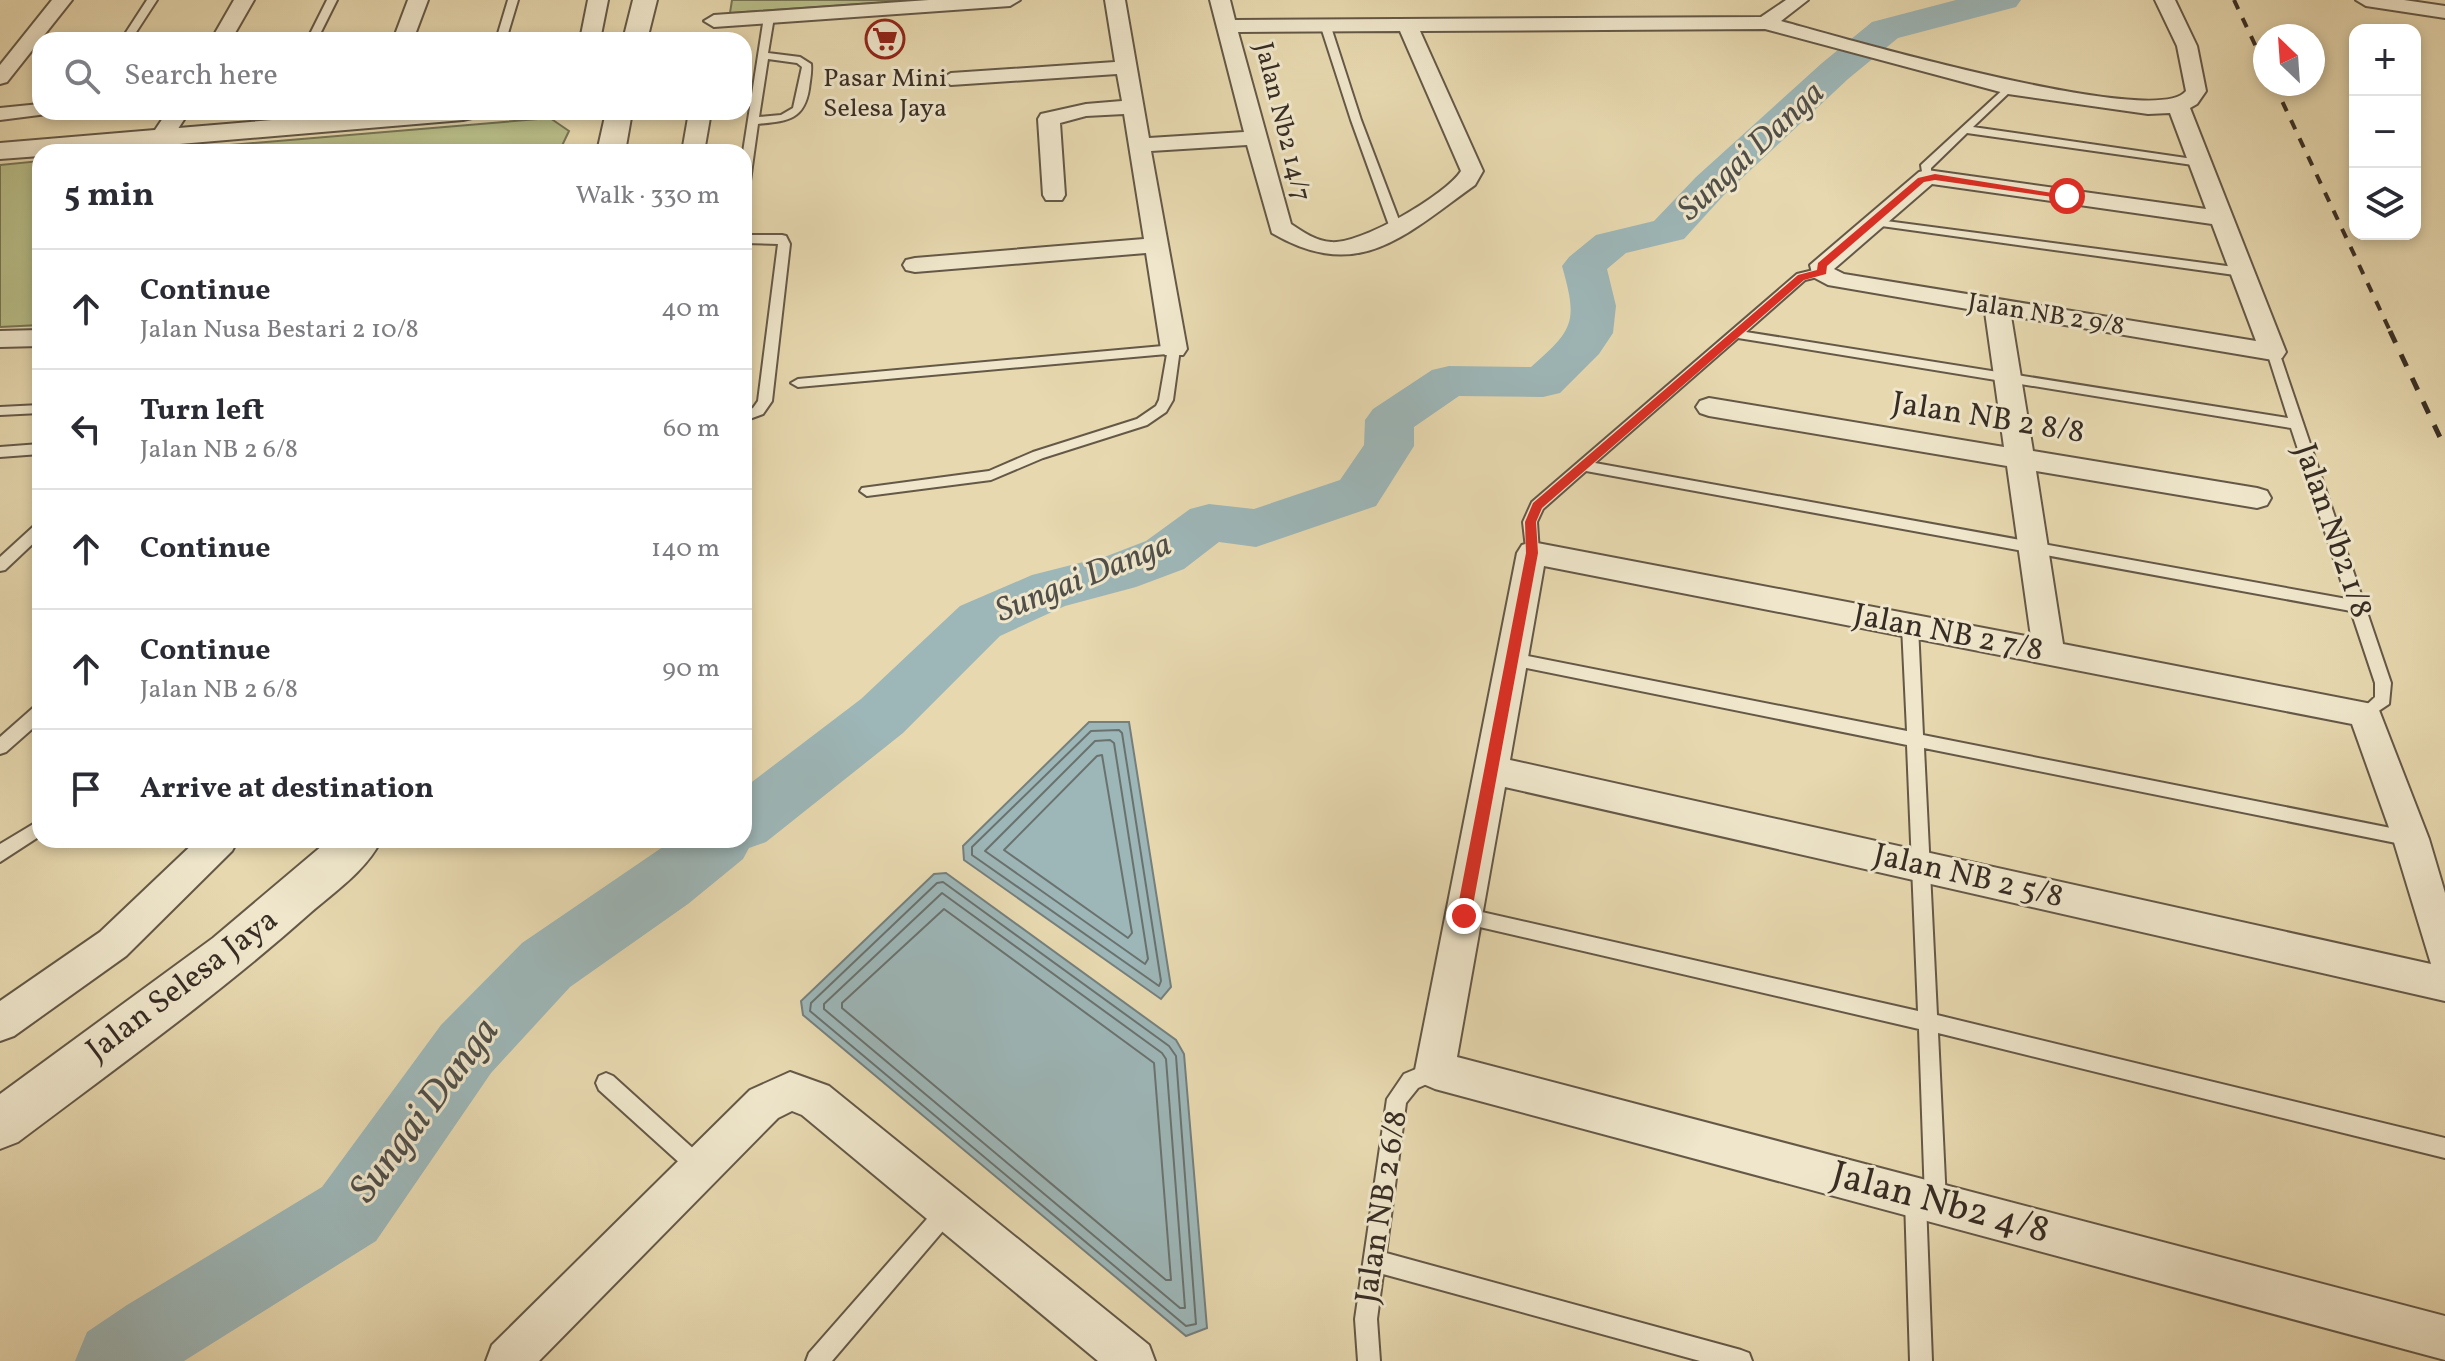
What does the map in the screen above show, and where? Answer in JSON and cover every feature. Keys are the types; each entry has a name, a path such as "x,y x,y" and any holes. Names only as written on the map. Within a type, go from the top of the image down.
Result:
{"street":[{"path":"37,32 62,0"},
{"path":"226,32 244,0"},
{"path":"406,32 418,0"},
{"path":"592,32 598,0"},
{"path":"637,32 645,0"},
{"path":"717,0 713,30 769,17 1010,0"},
{"path":"1115,0 1125,67 1142,145 1174,349"},
{"name":"Jalan Nb2 14/7","path":"1220,0 1280,228 1294,239 1313,247 1346,251 1370,246 1467,180 1472,171 1408,26"},
{"path":"1586,0 1594,23"},
{"path":"1766,23 1798,0"},
{"path":"1229,26 1766,23 2008,88 2148,108 2178,106 2190,100 2196,91 2187,46 2165,0"},
{"path":"2366,0 2445,12"},
{"path":"0,78 32,38"},
{"path":"951,79 1125,67"},
{"name":"Jalan Nb2 1/8","path":"2178,106 2273,352"},
{"path":"1054,195 1049,119 1086,110 1133,107"},
{"path":"0,114 32,111"},
{"path":"160,139 173,120"},
{"path":"93,144 373,120"},
{"path":"613,144 617,120"},
{"path":"694,144 699,120"},
{"path":"1142,145 1256,138"},
{"path":"0,151 32,149"},
{"path":"1822,272 1822,265 1927,177 2221,218"},
{"path":"915,265 1157,245"},
{"name":"Jalan NB 2 9/8","path":"1822,272 1837,280 2273,352"},
{"path":"1997,307 2049,653"},
{"path":"0,339 32,338"},
{"name":"Jalan NB 2 8/8","path":"1709,407 2257,498"},
{"name":"Jalan NB 2 7/8","path":"1532,553 2365,714"},
{"name":"Jalan NB 2 6/8","path":"1435,1070 1532,553"},
{"path":"2365,714 2411,839 2445,953"},
{"name":"Jalan NB 2 5/8","path":"1491,770 2445,984"},
{"path":"0,1023 113,944 212,848"},
{"name":"Jalan Selesa Jaya","path":"0,1124 216,964 304,893 351,848"},
{"name":"Jalan Nb2 4/8","path":"1435,1070 2445,1338"},
{"path":"508,1361 764,1104 790,1091 815,1100 1133,1361"}],"lane":[{"path":"131,32 152,0"},
{"path":"316,32 332,0"},
{"path":"503,32 513,0"},
{"path":"750,144 769,17"},
{"path":"1325,24 1396,228"},
{"path":"754,121 788,118 801,107 807,66 800,60 764,56"},
{"path":"1927,177 1925,167 2008,88"},
{"path":"1964,129 2200,163"},
{"path":"1871,222 2242,272"},
{"path":"752,238 774,237 782,239 784,244 765,401 752,414"},
{"path":"1532,553 1530,522 1537,506 1801,277 1822,272"},
{"path":"1736,334 2296,424"},
{"path":"798,383 1174,349 1166,400 1161,409 1142,422 1038,455 991,475 867,491"},
{"name":"Jalan Nb2 1/8","path":"2273,352 2383,683 2383,700 2365,714"},
{"path":"0,411 32,409"},
{"path":"0,452 32,450"},
{"path":"1584,466 2357,606"},
{"path":"0,566 32,536"},
{"path":"1910,626 1928,1022 1921,1361"},
{"path":"1512,659 2411,839"},
{"path":"0,747 32,719"},
{"path":"0,854 32,832"},
{"path":"1464,916 1928,1022 2445,1148"},
{"name":"Jalan NB 2 6/8","path":"1369,1361 1366,1319 1397,1099 1411,1081 1435,1070"},
{"path":"606,1083 701,1169"},
{"path":"817,1361 950,1208"},
{"path":"1374,1261 1741,1361"}],"green space":[{"path":"732,0 920,0 730,13"},
{"path":"526,120 553,120 569,131 563,144 243,144"},
{"path":"32,162 32,325 0,327 0,165"}],"water":[{"path":"1089,722 1129,722 1171,987 1161,999 964,860 963,846"},
{"path":"946,873 1176,1040 1184,1054 1207,1328 1186,1336 803,1015 801,1001 934,874"}],"waterway":[{"name":"Sungai Danga","path":"752,817 882,716 980,621 1051,589 1117,573 1165,555 1209,522 1256,528 1358,493 1389,446 1390,420 1449,381 1543,382 1583,344 1590,333 1594,306 1584,266 1611,244 1669,230 1710,186 1835,71 1885,30 2004,0"},
{"name":"Sungai Danga","path":"116,1361 155,1333 349,1214 466,1049 546,965 665,884 711,848"}],"railway":[{"path":"2234,0 2253,40"},
{"path":"2280,96 2391,333"},
{"path":"2390,331 2445,448"}],"place":[{"name":"Pasar Mini Selesa Jaya","path":"885,39"}],"route":[{"path":"1464,916 1532,553 1530,522 1537,506 1801,277 1822,272 1822,265 1921,180 1935,177 2067,196"}]}
